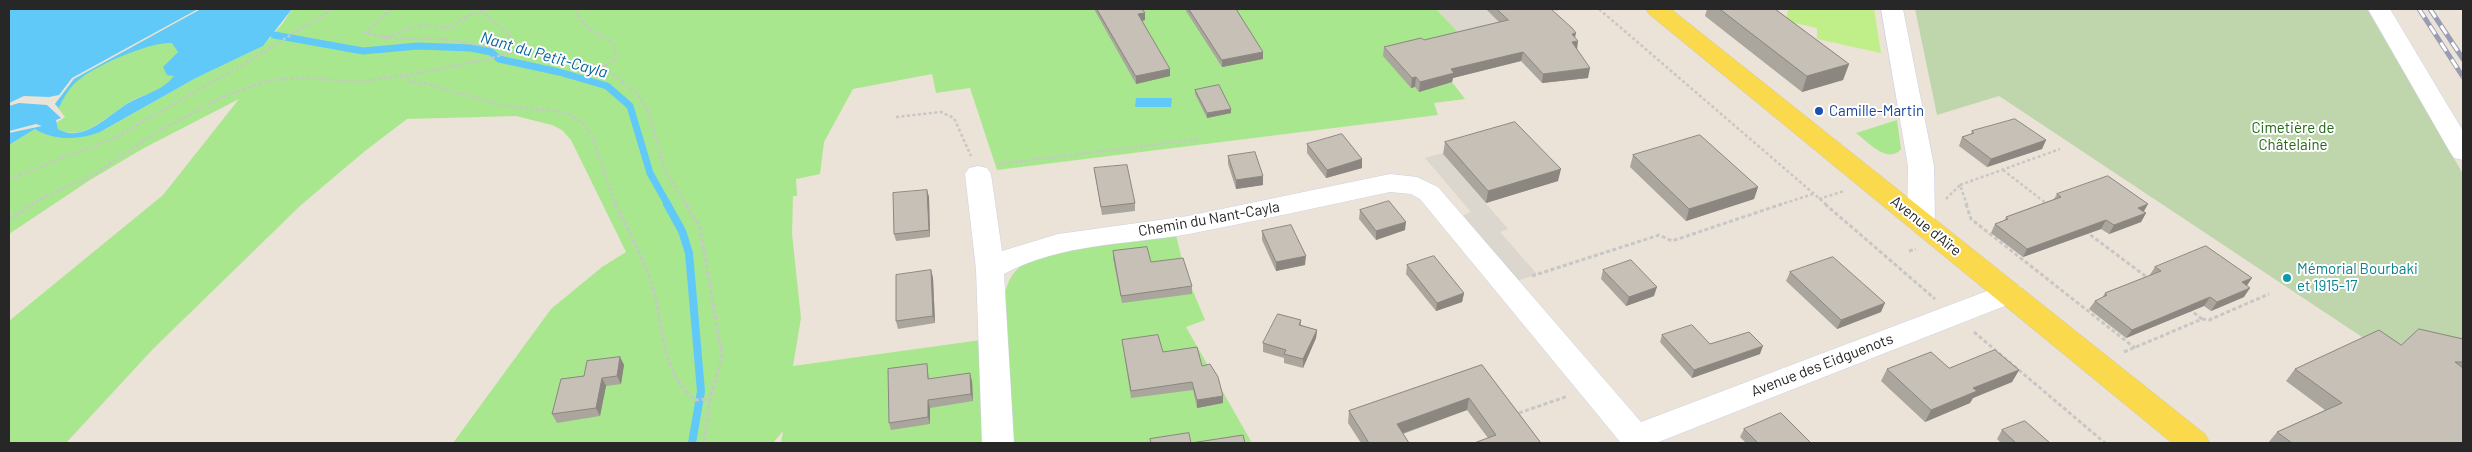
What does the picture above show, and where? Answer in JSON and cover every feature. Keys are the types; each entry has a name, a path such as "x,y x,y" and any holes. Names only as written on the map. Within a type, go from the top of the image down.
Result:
{"main road":[{"name":"Avenue d'Aïre","path":"1657,9 2194,443"}],"street":[{"path":"1892,9 1921,166 1921,222"},
{"path":"2379,9 2463,152"},
{"path":"982,165 990,269 998,443"},
{"name":"Chemin du Nant-Cayla","path":"990,269 1011,258 1040,247 1188,225 1390,183 1417,186 1429,193"},
{"name":"Avenue des Eidguenots","path":"1429,193 1637,440 1953,314 2010,294"}],"path":[{"path":"9,179 118,136 282,41 333,9"},
{"path":"391,9 365,33 377,38 393,40 421,37 504,49 511,52 604,67 635,92 647,108 665,170 700,228 722,356 709,399 704,443"},
{"path":"377,38 396,36 411,27 434,26 441,29 455,27 461,19 483,9 490,19 509,32 510,36 504,49"},
{"path":"574,9 577,17 587,29 614,44 616,59 604,67"},
{"path":"1550,11 1559,9"},
{"path":"1599,9 2105,443"},
{"path":"9,219 44,197 88,178 162,129 221,98 269,80 305,78 357,82 408,75 489,59 511,52"},
{"path":"408,75 410,83 425,83 504,106 564,112 582,122 592,136 611,196 637,245 654,293 663,346 681,388 695,400 709,399"},
{"path":"896,117 941,112 954,118 982,165 1200,139"},
{"path":"1946,199 1960,186 2060,149"},
{"path":"2003,170 2051,206"},
{"path":"1960,186 1971,219 2135,348"},
{"path":"1507,284 1659,235 1672,241 1813,194"},
{"path":"2083,230 2154,283"},
{"path":"2186,307 2202,319 2209,320 2269,294"},
{"path":"2124,352 2202,319"},
{"path":"1519,413 1593,387"}],"green space":[{"path":"201,9 271,9 172,81 158,90 133,100 98,124 78,132 68,133 58,129 56,123 65,117 55,104 74,79"},
{"path":"292,9 1436,9 1460,34 1411,88 1415,87 1419,91 1452,82 1465,99 1434,103 1438,115 997,170 970,88 936,93 932,74 853,89 824,142 820,174 796,179 797,196 793,196 792,234 801,318 793,366 981,340 982,443 781,443 783,431 773,443 453,443 551,309 602,267 626,252 571,140 562,130 552,125 516,116 407,119 365,151 301,205 153,349 66,443 9,443 9,321 163,195 239,99 144,148 90,180 9,234 9,145 35,129 54,136 100,132 196,78 263,46 283,23"},
{"path":"1788,9 1874,9 1881,53 1817,39 1817,28 1786,21"},
{"name":"Cimetière de Châtelaine","path":"1915,9 2367,9 2463,174 2463,370 2368,341 1999,96 1937,115"},
{"path":"1897,120 1901,149 1896,153 1884,153 1878,150 1856,133"},
{"path":"1176,235 1185,272 1205,320 1186,327 1252,443 1010,443 1004,297 1008,283 1015,271 1037,258 1055,252 1096,244"}],"shaded area":[{"path":"1436,9 1486,9 1491,14 1548,9 1460,34"},
{"path":"1442,153 1508,229 1500,232 1537,274 1517,281 1462,216 1471,212 1425,158"}],"water":[{"path":"9,9 198,9 72,78 59,95 49,97 24,96 9,103"},
{"path":"201,9 292,9 263,46 196,78 100,132 84,137 67,138 50,136 35,129 9,145 9,133 42,126 36,124 9,131 9,106 19,103 47,105 61,118 56,120 58,129 68,133 79,133 98,124 134,100 166,84 174,76 167,75 163,67 178,52 172,43 135,51 105,64 73,85 59,108 55,104 74,79"},
{"path":"1136,98 1172,98 1171,107 1135,107"}],"building":[{"path":"1097,9 1142,9 1145,13 1138,14 1170,69 1136,76"},
{"path":"1189,9 1236,9 1263,52 1222,60"},
{"path":"1497,9 1551,9 1576,33 1572,34 1578,41 1572,42 1590,68 1543,74 1523,52 1451,69 1454,73 1420,82 1416,77 1412,78 1384,47 1421,38 1424,40 1508,20"},
{"path":"1720,9 1775,9 1849,64 1807,76"},
{"path":"1219,85 1231,109 1207,113 1195,90"},
{"path":"2015,119 2046,140 1991,159 1962,137 1974,133 1972,131"},
{"path":"1515,122 1561,169 1488,191 1445,142"},
{"path":"1342,134 1362,159 1327,170 1307,144"},
{"path":"1700,135 1758,187 1689,209 1633,155"},
{"path":"1255,152 1263,176 1236,180 1228,156"},
{"path":"1127,165 1135,203 1101,207 1094,168"},
{"path":"2108,176 2148,204 2138,208 2146,213 2114,225 2106,220 2027,249 1995,224 2008,219 2006,217 2061,197 2057,194"},
{"path":"927,190 929,230 894,234 893,193"},
{"path":"1389,201 1406,222 1376,231 1360,210"},
{"path":"1291,225 1306,256 1276,262 1262,231"},
{"path":"2206,246 2252,278 2242,282 2250,288 2217,302 2210,297 2132,330 2095,301 2107,295 2105,293 2161,271 2155,267"},
{"path":"1147,247 1151,262 1183,258 1192,286 1121,296 1113,251"},
{"path":"1434,256 1464,293 1437,303 1407,265"},
{"path":"1833,257 1885,303 1841,320 1790,272"},
{"path":"1631,260 1657,287 1629,297 1603,270"},
{"path":"931,270 933,316 896,321 896,275"},
{"path":"1278,314 1301,320 1299,325 1317,330 1303,359 1284,354 1286,350 1263,343"},
{"path":"1692,325 1710,344 1749,332 1763,346 1694,370 1662,335"},
{"path":"2419,329 2463,339 2463,362 2455,362 2463,368 2463,443 2292,443 2277,432 2342,403 2295,369 2379,330 2401,345"},
{"path":"1158,335 1163,352 1197,347 1202,366 1210,364 1218,377 1223,396 1197,400 1192,382 1131,391 1122,340"},
{"path":"1995,350 2019,370 1973,388 1977,391 1931,410 1887,369 1931,352 1949,368"},
{"path":"620,357 617,376 602,378 596,408 552,414 561,379 584,376 587,361"},
{"path":"927,364 928,379 970,373 971,394 928,400 928,417 889,423 888,369"},
{"path":"1482,365 1541,443 1474,443 1496,435 1469,398 1397,424 1409,443 1369,443 1349,411"},
{"path":"1781,413 1811,443 1758,443 1744,429"},
{"path":"2025,421 2050,443 2016,443 2002,430"},
{"path":"1189,433 1191,443 1151,443 1150,439"},
{"path":"1243,435 1245,443 1191,443"}],"waterway":[{"name":"Nant du Petit-Cayla","path":"274,35 363,51 418,46 471,48 491,52 499,59 559,72 607,86 630,106 650,173 668,205"},
{"name":"Nant du Petit-Cayla","path":"667,204 682,231 689,253 701,391 692,443"}],"railway":[{"path":"2419,9 2463,77"},
{"path":"2430,9 2463,59"}],"place":[{"name":"Camille-Martin","path":"1819,111"},
{"name":"Mémorial Bourbaki et 1915-17","path":"2287,278"}]}
